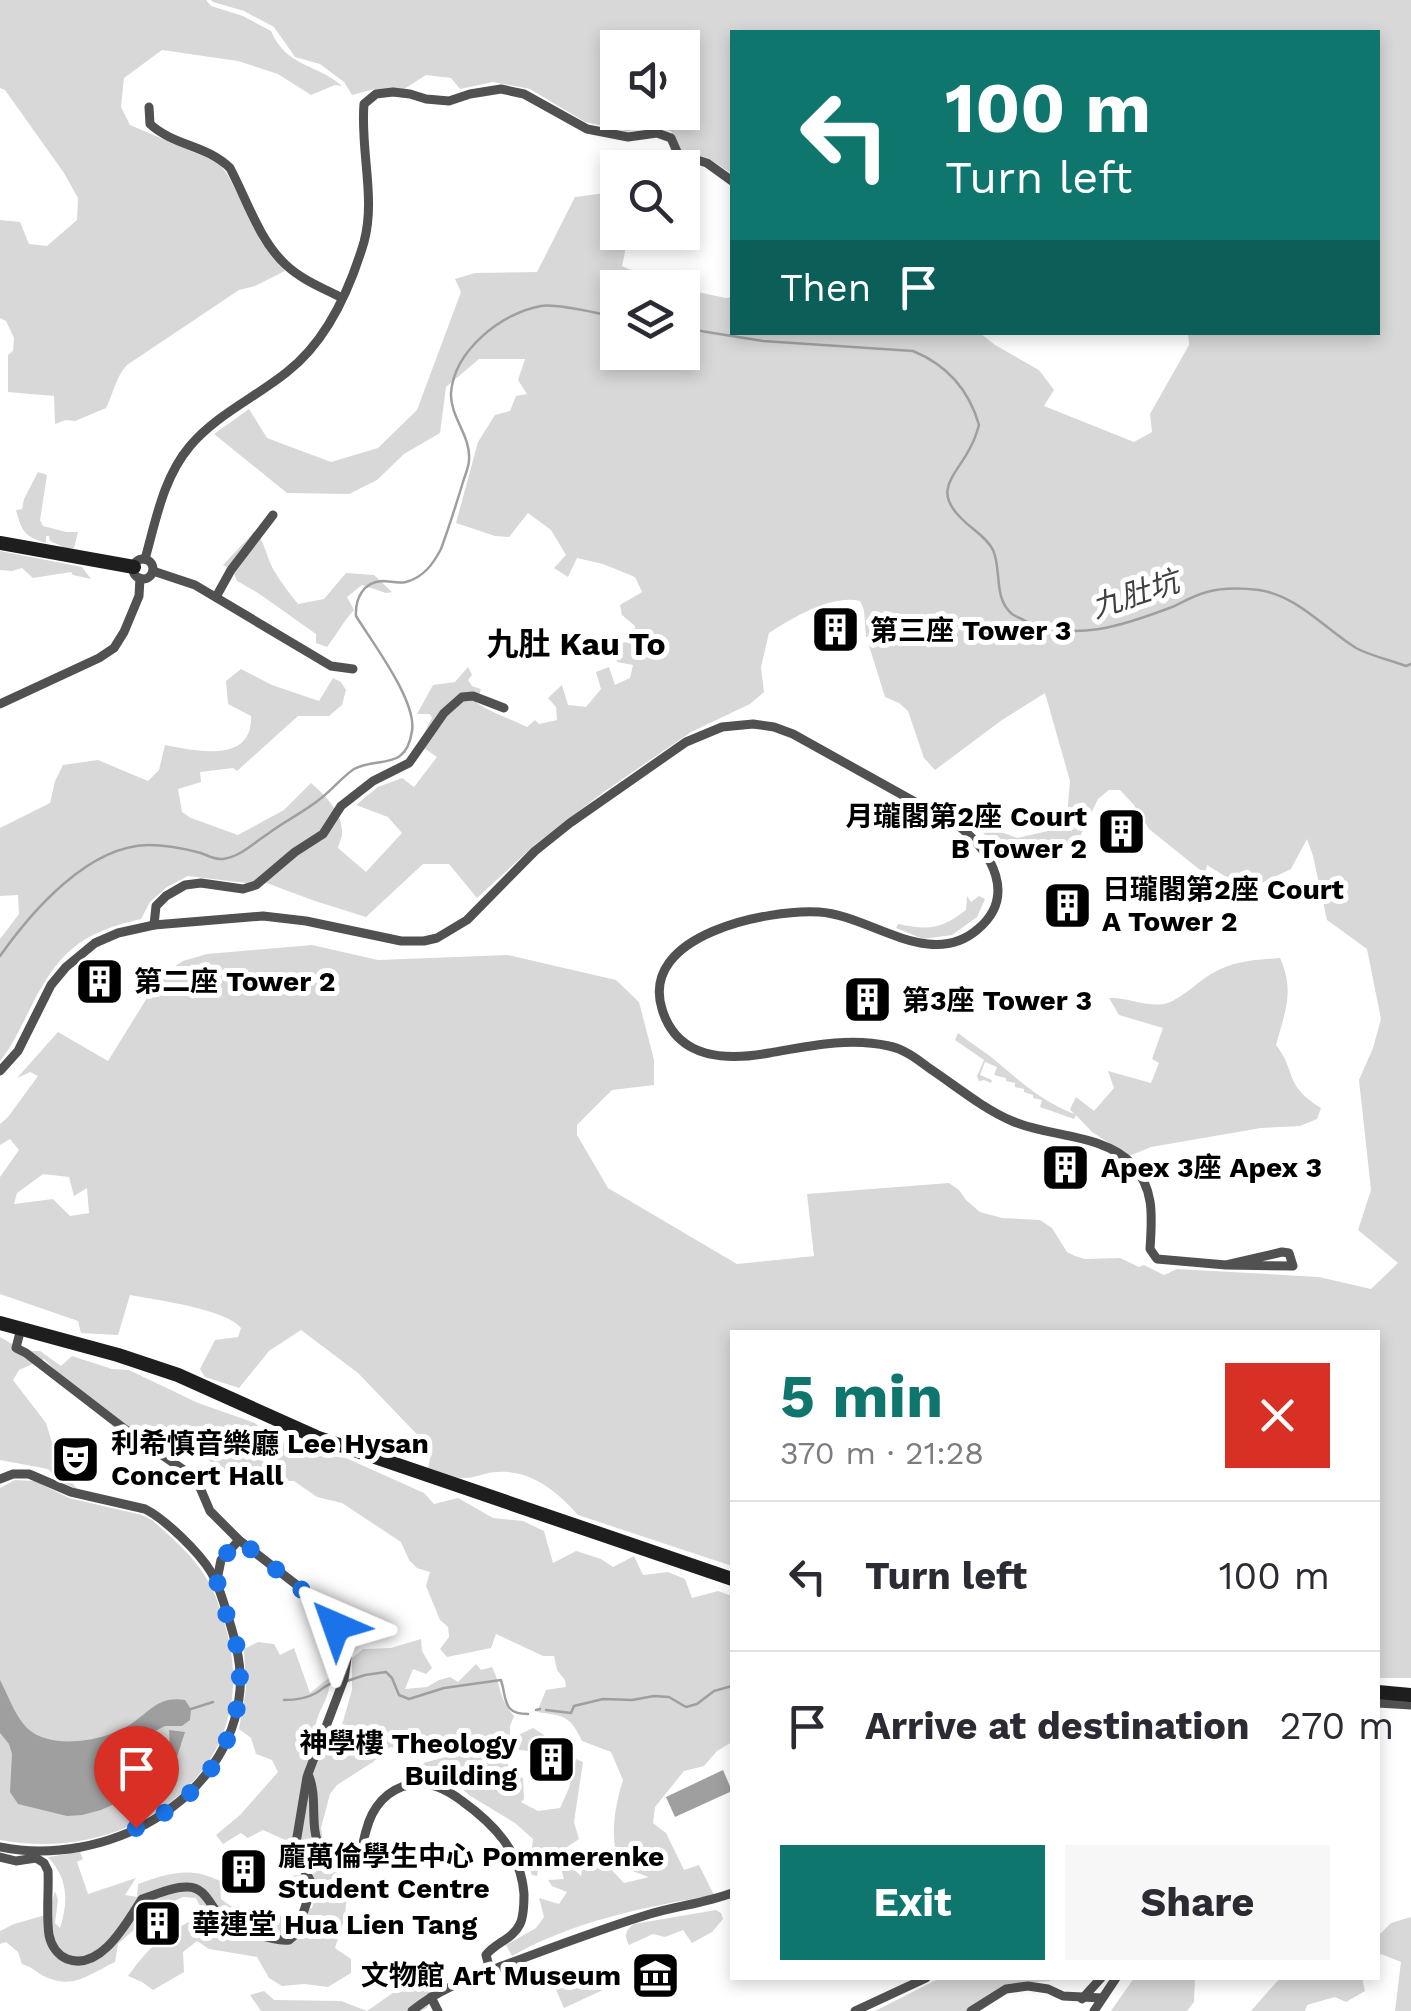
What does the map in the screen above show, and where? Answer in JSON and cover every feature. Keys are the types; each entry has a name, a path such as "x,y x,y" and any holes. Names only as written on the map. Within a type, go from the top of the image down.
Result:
{"main road":[{"path":"0,544 140,568"},
{"path":"0,1323 163,1370 241,1399 332,1444 730,1578"},
{"path":"1380,1692 1411,1695"}],"street":[{"path":"0,704 114,648 139,596 140,568 166,487 187,450 216,422 289,371 324,333 365,237 368,180 363,115 364,104 376,94 393,92 449,101 501,89 524,94 587,129 628,137 657,134 671,138 678,154 707,163 730,180"},
{"path":"149,106 150,124 160,134 207,151 230,168 267,242 286,265 342,298"},
{"path":"216,596 273,515"},
{"path":"140,568 150,562 153,571 182,579 216,596 322,662 353,668"},
{"path":"154,924 156,906 185,885 256,885 294,852 323,834 341,806 373,781 409,763 444,712 462,697 473,696 504,708"},
{"path":"0,1071 18,1051 51,985 95,943 154,924 263,916 306,921 401,942 431,940 461,924 558,832 686,742 713,730 753,724 784,730 814,744 970,835 987,854 994,870 998,885 996,901 981,926 963,940 948,944 915,942 824,912 772,916 702,936 682,947 670,960 660,984 661,1007 680,1042 704,1052 737,1056 838,1042 894,1046 1014,1122 1116,1150 1148,1187 1152,1205 1150,1250 1154,1257 1226,1266 1294,1266 1290,1253 1282,1252 1226,1266"},
{"path":"0,1856 16,1862 34,1858 45,1864 50,1939 58,1953 70,1960 89,1958 105,1950 116,1940 142,1899 185,1887 203,1893 231,1924 276,1940 289,1940 296,1934 310,1893 310,1878 295,1849 308,1774 347,1664 336,1626 320,1607 210,1511 191,1476 16,1348 20,1328"},
{"path":"0,1479 21,1473 37,1475 71,1492 144,1509 161,1520 202,1560 217,1583 235,1637 240,1670 240,1688 228,1737 202,1781 177,1804 124,1834 99,1843 48,1852 0,1846"},
{"path":"217,1583 221,1560 239,1540"},
{"path":"202,1560 221,1560"},
{"path":"1380,1702 1411,1705"},
{"path":"308,1774 318,1846 346,1860 361,1850 376,1806 392,1792 415,1783 448,1791 497,1831 520,1869 524,1901 519,1926 486,1954 490,1970"},
{"path":"412,2011 431,1997 490,1970 610,1927 730,1893"},
{"path":"855,2011 922,1980"},
{"path":"1082,1999 1099,1980"},
{"path":"1082,1999 1092,2011 1115,1980"},
{"path":"971,2011 1006,1989 1015,1988 1048,1989 1082,1999 1102,1998"},
{"path":"431,1997 438,2011"}],"shaded area":[{"path":"0,0 206,0 211,6 243,16 271,31 294,59 342,86 311,95 278,74 238,61 162,50 124,78 121,107 130,125 219,163 261,241 285,271 239,290 127,365 106,408 75,421 55,424 54,396 8,392 8,355 13,351 14,338 6,321 0,318 0,220 20,222 29,244 47,246 77,220 78,198 64,173 0,88"},
{"path":"211,0 1411,0 1411,1678 1380,1678 1380,1330 730,1330 730,1565 578,1515 552,1490 521,1474 493,1472 461,1478 428,1468 432,1450 358,1373 301,1330 269,1351 239,1388 205,1377 200,1369 215,1340 238,1337 241,1328 221,1316 130,1295 118,1335 81,1333 78,1321 0,1294 0,1177 19,1150 10,1139 0,1145 0,1124 38,1076 30,1072 17,1078 58,1032 108,1061 155,985 183,961 207,954 312,945 378,960 508,955 616,980 639,1002 654,1060 654,1085 612,1090 577,1125 577,1135 608,1188 737,1264 814,1256 807,1194 949,1183 980,1212 1002,1218 1040,1220 1052,1228 1067,1252 1075,1256 1120,1258 1164,1275 1177,1269 1319,1277 1371,1289 1398,1263 1358,1230 1371,1190 1359,1080 1381,1019 1367,949 1327,920 1307,839 1291,869 1247,890 1207,865 1205,874 1149,829 1120,790 1109,790 1098,799 1078,841 1046,857 998,852 975,822 1017,838 1066,827 1070,781 1045,693 935,770 924,758 908,711 885,697 866,636 860,601 825,604 769,633 761,667 764,692 750,704 691,732 605,791 537,843 477,898 449,864 423,864 366,917 264,882 188,876 150,902 141,919 87,938 62,959 0,1061 0,939 19,914 18,895 0,896 0,828 50,803 63,765 98,760 148,781 159,770 165,745 220,751 243,742 251,716 228,704 226,681 241,669 272,685 319,701 333,678 346,690 342,705 329,716 298,716 237,771 233,768 200,772 201,782 178,789 182,812 238,835 284,810 311,783 339,817 342,833 338,848 366,872 402,833 388,817 356,805 378,787 402,778 414,787 437,757 418,744 432,718 430,714 417,714 433,685 455,682 468,667 472,675 468,680 481,689 477,703 527,727 535,720 539,724 557,720 556,707 548,698 562,685 568,705 586,707 601,689 596,672 609,667 615,685 630,678 633,665 617,662 614,645 634,640 635,626 622,615 620,605 642,592 635,577 577,558 568,577 554,568 566,555 551,530 528,513 509,537 456,523 478,442 495,415 510,411 516,396 527,394 518,380 525,359 479,359 446,387 440,433 404,454 377,480 349,494 287,493 214,434 249,409 267,438 331,462 378,448 417,410 461,292 455,279 475,273 537,272 575,197 600,194 600,250 625,250 622,266 631,270 600,270 600,370 700,370 700,293 730,297 730,335 982,335 1039,370 1054,390 1044,406 1134,442 1152,432 1150,414 1189,345 1188,335 1380,335 1380,30 730,30 730,173 700,156 700,150 680,150 671,131 666,130 700,130 700,30 600,30 600,125 585,122 530,89 493,82 460,89 451,78 426,75 404,89 375,89 352,95 344,82 320,64 295,57 274,27","holes":["43,1174 69,1177 74,1196 87,1188 89,1213 70,1216 53,1199 14,1204 17,1193"]},
{"path":"38,472 47,475 40,520 43,526 78,532 74,548 50,541 49,536 46,543 22,528 16,510 22,509"},
{"path":"254,532 298,604 324,599 346,573 374,575 392,592 362,585 347,597 354,610 327,647 316,643 316,634 237,581 233,571 223,565"},
{"path":"0,551 82,567 91,579 71,572 33,578 22,568 0,570"},
{"path":"967,896 971,902 979,896 985,899 977,917 952,935 923,939 896,928 898,924 941,925 966,910"},
{"path":"1280,958 1288,991 1276,1045 1301,1092 1321,1108 1317,1119 1300,1126 1261,1128 1151,1147 1129,1156 1092,1132 1076,1115 1074,1119 1040,1107 1042,1100 994,1075 997,1067 985,1062 980,1075 992,1080 979,1081 977,1076 984,1060 955,1040 958,1033 1062,1109 1074,1114 1070,1109 1076,1097 1094,1111 1114,1088 1108,1071 1151,1083 1159,1063 1152,1059 1163,1028 1119,1015 1109,998 1164,1004 1227,966"},
{"path":"0,1337 24,1351 40,1351 61,1366 72,1356 112,1369 129,1370 198,1403 255,1423 277,1443 295,1442 301,1452 346,1458 424,1493 434,1504 458,1498 493,1518 523,1521 544,1531 553,1563 576,1551 613,1567 634,1556 643,1575 668,1572 685,1579 692,1598 718,1591 730,1595 730,1743 704,1766 684,1771 655,1807 653,1823 666,1833 684,1870 699,1865 714,1895 585,1924 512,1956 506,1945 536,1928 544,1917 539,1898 559,1904 567,1892 548,1880 564,1879 560,1865 542,1852 537,1876 532,1875 523,1850 531,1854 533,1839 458,1785 438,1780 423,1763 446,1757 432,1742 405,1732 405,1751 390,1747 330,1794 321,1828 324,1847 340,1862 347,1891 345,1917 335,1948 351,1959 351,1973 328,1987 282,1986 269,1978 257,1957 209,1949 197,1941 183,1952 184,1972 153,1990 128,1976 161,1939 204,1915 196,1898 183,1897 157,1909 118,1944 115,1962 84,1978 60,1981 22,1964 18,1952 6,1942 0,1944 0,1931 49,1914 55,1891 55,1923 60,1928 65,1891 60,1874 48,1857 80,1852 83,1859 77,1862 88,1894 136,1878 125,1895 137,1897 138,1884 189,1872 220,1881 221,1899 241,1910 264,1909 286,1918 312,1908 316,1892 291,1876 314,1868 307,1853 290,1863 283,1857 285,1840 263,1830 248,1838 241,1833 223,1844 216,1835 240,1815 278,1772 272,1760 256,1754 251,1738 239,1729 246,1689 244,1649 258,1642 274,1644 280,1655 294,1648 310,1693 330,1677 315,1735 340,1732 352,1690 352,1658 363,1649 391,1648 421,1639 422,1651 432,1668 426,1674 413,1669 405,1689 427,1687 450,1677 458,1682 476,1664 481,1670 492,1667 514,1716 510,1736 533,1728 544,1735 538,1752 511,1749 507,1771 523,1778 521,1802 538,1811 560,1808 576,1759 583,1762 574,1822 579,1839 567,1847 564,1860 581,1876 585,1853 604,1862 624,1883 649,1877 626,1867 616,1849 614,1825 623,1780 611,1752 582,1741 565,1718 537,1712 546,1690 566,1687 554,1656 543,1656 496,1634 491,1648 447,1657 440,1649 449,1637 448,1627 440,1620 426,1586 430,1572 409,1560 401,1542 342,1503 317,1497 294,1481 262,1480 215,1466 202,1453 197,1459 186,1457 195,1449 195,1432 183,1430 174,1457 116,1421 44,1359 19,1370 13,1380 46,1423 59,1465 77,1489 61,1482 48,1469 0,1460"},
{"path":"15,1480 35,1481 69,1498 152,1520 204,1574 223,1619 233,1671 228,1719 210,1760 180,1794 143,1820 99,1837 50,1844 0,1840 0,1488"},
{"path":"0,1680 27,1728 37,1735 64,1741 108,1735 161,1702 185,1700 191,1709 190,1720 182,1726 165,1726 116,1751 122,1776 143,1776 164,1760 169,1730 185,1732 173,1769 164,1781 82,1815 67,1816 18,1804 10,1792 12,1754 0,1733"},
{"path":"723,1770 730,1786 730,1792 675,1817 666,1797"},
{"path":"716,1910 723,1919 712,1932 692,1943 683,1930 665,1937 653,1934 629,1945 627,1942 626,1933 634,1924"},
{"path":"1411,1917 1411,2011 1395,2011 1401,1962 1380,1955 1380,1934 1391,1923"},
{"path":"440,1967 427,2008 367,2011 397,1990"},
{"path":"592,1967 603,1990 564,2008 554,1985"},
{"path":"936,1980 1050,1981 1007,1984 966,2011 875,2011"},
{"path":"1133,1980 1195,1980 1194,2002 1187,2011 1111,2011"},
{"path":"1278,1980 1362,1980 1365,1991 1346,2002 1335,1997 1307,2005 1305,2011 1251,2011"},
{"path":"264,1991 274,2000 341,2001 367,2011 261,2011 250,1995"}],"waterway":[{"path":"0,956 45,901 104,856 148,845 229,858 314,804 354,769 397,758 404,752 412,731 408,704 356,610 362,592 370,584 412,580 427,569 441,549 469,463 467,443 452,402 454,377 482,336 526,310 557,306 600,314"},
{"name":"九肚坑","path":"700,331 763,341 913,351 946,371 963,390 979,425 950,482 948,498 952,508 990,545 996,558 1002,600 1013,615 1025,621 1062,631 1099,629 1136,620 1213,590 1259,590 1299,606 1362,651 1406,666 1411,664"},
{"path":"347,1681 386,1672 399,1695 409,1699 444,1688 501,1680 510,1708 528,1714"},
{"path":"284,1700 308,1697 336,1682"},
{"path":"546,1710 571,1713 574,1706 603,1699 654,1696 669,1697 686,1707 730,1687"},
{"path":"191,1709 213,1702"},
{"path":"536,1710 540,1709"}],"place":[{"name":"第三座 Tower 3","path":"835,630"},
{"name":"月瓏閣第2座 Court B Tower 2","path":"1122,832"},
{"name":"日瓏閣第2座 Court A Tower 2","path":"1067,905"},
{"name":"第二座 Tower 2","path":"99,981"},
{"name":"第3座 Tower 3","path":"867,1000"},
{"name":"Apex 3座 Apex 3","path":"1066,1167"},
{"name":"利希慎音樂廳 Lee Hysan Concert Hall","path":"76,1459"},
{"name":"神學樓 Theology Building","path":"552,1759"},
{"name":"龐萬倫學生中心 Pommerenke Student Centre","path":"243,1872"},
{"name":"華連堂 Hua Lien Tang","path":"157,1924"},
{"name":"文物館 Art Museum","path":"656,1975"}],"district":[{"name":"九肚 Kau To","path":"576,644"}],"route":[{"path":"136,1828 177,1804 202,1781 221,1753 234,1721 240,1670 235,1637 217,1578 221,1560 239,1540 307,1594 336,1626"}]}
